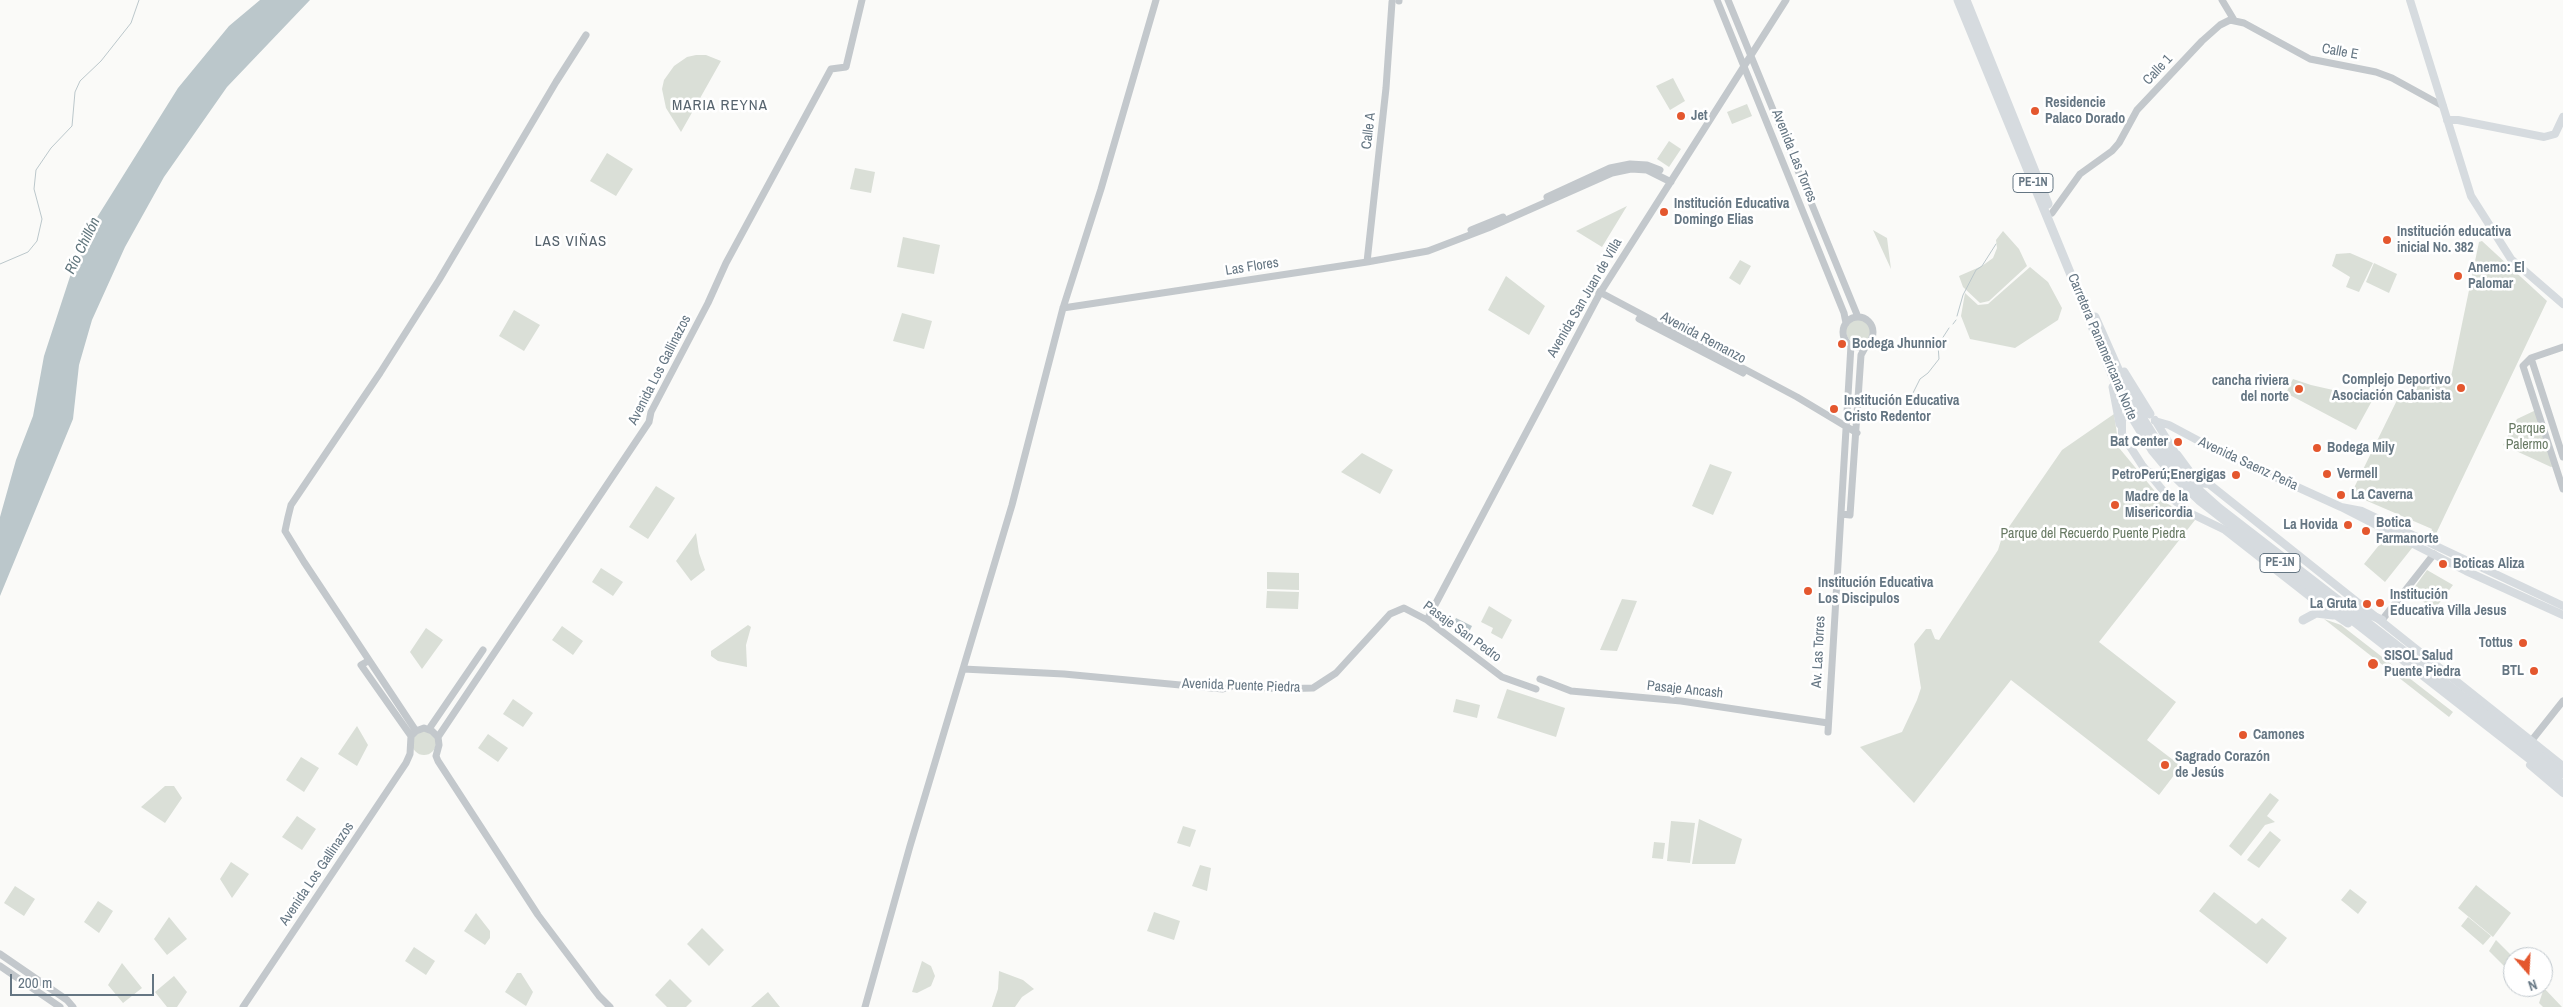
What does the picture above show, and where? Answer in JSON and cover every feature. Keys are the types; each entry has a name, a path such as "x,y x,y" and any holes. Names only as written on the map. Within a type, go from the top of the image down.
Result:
{"highway":[{"name":"Carretera Panamericana Norte","path":"1958,0 2108,365 2152,450 2206,497 2563,774"},
{"name":"Carretera Panamericana Norte","path":"1966,0 2133,411"},
{"path":"2098,324 2112,345 2132,386 2156,421"},
{"path":"2108,365 2120,424"},
{"path":"2178,455 2206,497"},
{"name":"Carretera Panamericana Norte","path":"2175,471 2213,511 2563,785"},
{"path":"2317,602 2390,649"},
{"path":"2343,604 2382,620"},
{"path":"2303,620 2310,615 2320,613 2340,618"},
{"path":"2516,749 2530,765"}],"main road":[{"path":"2410,0 2462,171 2481,216 2511,259 2563,304"},
{"path":"2448,120 2455,119 2544,137 2555,134 2563,117"},
{"path":"2133,411 2120,424 2126,442 2146,471 2176,503 2225,530 2317,602"},
{"name":"Avenida Saenz Peña","path":"2133,411 2341,507 2563,616"},
{"path":"2146,471 2160,476 2175,471 2178,455 2156,421"},
{"path":"2198,483 2209,484 2563,766"},
{"name":"Avenida Saenz Peña","path":"2341,507 2351,507 2362,511 2519,586 2562,602"},
{"path":"2515,594 2519,586"},
{"path":"2530,765 2563,793"}],"street":[{"name":"Avenida Los Gallinazos","path":"438,737 649,422 651,412 726,263 831,69 846,67 862,0"},
{"path":"865,1007 1017,490 1063,308 1101,189 1156,0"},
{"name":"Avenida Las Torres","path":"1717,0 1844,313 1846,323"},
{"name":"Avenida Las Torres","path":"1728,0 1858,317"},
{"name":"Avenida San Juan de Villa","path":"1425,619 1598,294 1744,65 1781,0"},
{"name":"Avenida San Juan de Villa","path":"1750,55 1786,0"},
{"path":"2222,0 2234,20"},
{"name":"Calle A","path":"1367,262 1397,1"},
{"name":"Calle 1","path":"2052,213 2080,174 2120,143 2137,110 2202,41 2220,25 2234,20"},
{"name":"Calle E","path":"2234,20 2310,59 2376,72 2408,85 2443,106"},
{"path":"483,650 429,729 414,734 285,531 291,505 380,373 439,280 586,35"},
{"name":"Las Flores","path":"1063,308 1428,251 1443,245 1448,240 1610,168 1630,164 1647,165 1671,179"},
{"name":"Avenida Remanzo","path":"1598,294 1710,358 1801,400 1857,433"},
{"path":"1841,514 1850,515 1861,355 1872,337 1872,328 1866,319 1858,317 1846,323 1843,336 1851,345 1858,347 1867,344"},
{"name":"Av. Las Torres","path":"1828,732 1848,427 1851,345"},
{"path":"2563,347 2531,358 2523,366 2563,489"},
{"path":"2531,358 2563,457"},
{"path":"2382,620 2434,554"},
{"name":"Pasaje San Pedro","path":"1313,688 1336,673 1390,614 1404,608 1425,619 1502,677 1536,689"},
{"name":"Avenida Puente Piedra","path":"963,670 1064,674 1224,689 1237,685 1313,688"},
{"name":"Pasaje Ancash","path":"1540,679 1571,691 1690,702 1828,723"},
{"path":"2532,740 2563,701"},
{"path":"429,729 438,737 439,745 436,756 438,761 538,915 599,996 610,1007"},
{"name":"Avenida Los Gallinazos","path":"243,1007 410,754 414,734"},
{"path":"0,954 67,1000 73,1007"},
{"path":"0,966 60,1007"}],"green space":[{"path":"706,55 721,61 681,132 666,108 662,89 664,80 674,66 687,57"},
{"path":"1673,78 1685,101 1670,110 1656,86"},
{"path":"1747,104 1752,116 1732,124 1727,112"},
{"path":"1669,141 1681,149 1669,167 1657,159"},
{"path":"607,153 633,169 616,196 590,181"},
{"path":"855,168 875,172 871,193 850,189"},
{"path":"1627,206 1602,247 1576,231"},
{"path":"1873,230 1887,238 1891,269"},
{"path":"2003,231 2019,249 2027,266 1989,301 1980,303 1963,287 1959,276 1982,266 1993,258 1997,248 1996,240"},
{"path":"903,237 940,245 934,274 897,267"},
{"name":"Complejo Deportivo Asociación Cabanista","path":"2482,241 2547,301 2433,540 2428,538 2432,529 2351,494 2400,394 2409,403 2412,403 2419,380 2437,382 2451,377 2479,242"},
{"path":"2350,253 2373,263 2359,292 2346,287 2350,277 2332,266 2336,254"},
{"path":"1740,260 1751,266 1740,285 1729,278"},
{"path":"2374,263 2397,274 2389,293 2366,282"},
{"path":"2030,267 2048,282 2062,308 2058,320 2015,348 1970,339 1961,316 1965,293 1978,305 1988,304"},
{"path":"1506,276 1545,306 1529,335 1488,310"},
{"path":"514,310 540,325 524,351 499,336"},
{"path":"902,313 932,321 924,349 893,341"},
{"path":"1858,319 1867,322 1870,331 1867,340 1858,343 1849,340 1846,331 1849,322"},
{"path":"2293,379 2373,399 2356,430 2286,393"},
{"name":"Parque Palermo","path":"2536,410 2554,466 2551,467 2503,445 2517,419"},
{"name":"Parque del Recuerdo Puente Piedra","path":"2114,414 2118,441 2115,443 2163,501 2195,520 2099,642 2176,702 2147,740 2181,766 2159,795 2011,680 1914,803 1860,747 1902,732 1921,688 1914,644 1926,629 1931,629 1935,639 1939,640 1998,550 2002,537 2062,450"},
{"path":"1362,453 1393,470 1380,494 1341,472"},
{"path":"1710,464 1732,472 1713,515 1692,506"},
{"path":"656,486 675,498 648,539 629,527"},
{"path":"2391,530 2416,543 2385,582 2364,564"},
{"path":"696,533 699,553 705,570 691,581 676,561"},
{"path":"601,568 623,582 613,596 592,582"},
{"path":"2427,570 2453,585 2434,610 2411,592"},
{"path":"1267,572 1299,573 1299,590 1267,589"},
{"path":"1267,591 1299,592 1298,609 1266,608"},
{"path":"1622,599 1637,601 1617,651 1600,650"},
{"path":"1489,606 1512,620 1502,639 1491,633 1493,628 1481,622"},
{"path":"2324,619 2341,625 2453,712 2449,717"},
{"path":"748,625 751,627 746,645 747,667 718,661 711,656 711,651"},
{"path":"562,626 583,641 573,655 552,640"},
{"path":"426,628 443,640 422,669 410,652"},
{"path":"1507,689 1565,708 1556,737 1497,718"},
{"path":"513,699 533,713 523,727 503,714"},
{"path":"1456,699 1480,705 1477,718 1453,712"},
{"path":"357,726 368,745 357,766 338,754"},
{"path":"424,731 429,732 435,738 435,748 429,754 424,755 419,754 413,748 412,743 413,738 419,732"},
{"path":"488,734 508,748 498,762 478,748"},
{"path":"301,757 319,768 304,792 286,780"},
{"path":"165,786 174,786 182,798 165,823 141,807"},
{"path":"2270,793 2279,800 2267,816 2275,822 2265,825 2241,856 2229,846"},
{"path":"297,816 316,829 302,850 282,837"},
{"path":"1699,819 1742,839 1735,864 1692,864"},
{"path":"1671,821 1695,823 1690,863 1667,861"},
{"path":"1183,826 1196,830 1190,847 1177,843"},
{"path":"2270,831 2281,840 2259,868 2247,860"},
{"path":"1654,842 1665,843 1663,859 1652,858"},
{"path":"231,862 249,874 232,898 220,879"},
{"path":"1200,865 1211,868 1207,891 1192,886"},
{"path":"2476,885 2511,913 2493,937 2458,908"},
{"path":"15,886 35,899 24,916 4,903"},
{"path":"2350,889 2367,902 2358,914 2341,900"},
{"path":"2214,892 2256,924 2262,918 2287,938 2267,964 2199,911"},
{"path":"98,901 113,911 99,933 84,922"},
{"path":"1154,912 1180,921 1174,940 1147,931"},
{"path":"476,913 490,931 490,938 485,945 464,931"},
{"path":"169,917 187,939 167,955 154,939"},
{"path":"2468,917 2491,936 2483,945 2461,926"},
{"path":"702,928 724,950 709,966 687,944"},
{"path":"2496,940 2503,947 2503,965 2489,951"},
{"path":"414,947 435,961 426,975 405,961"},
{"path":"922,961 931,966 935,976 931,986 917,993 912,992"},
{"path":"122,963 142,988 123,1003 108,985"},
{"path":"999,971 1023,980 1034,989 1022,997 1015,1007 992,1007 998,989"},
{"path":"517,973 521,973 533,992 526,1006 505,992"},
{"path":"174,976 187,992 177,1007 167,1007 155,992"},
{"path":"670,979 692,1001 686,1007 667,1007 655,995"},
{"path":"768,992 780,1007 751,1007"},
{"path":"2541,997 2553,997 2562,1007 2543,1007 2539,1003"}],"water":[{"name":"Río Chillón","path":"260,0 310,0 227,87 164,177 125,247 92,320 79,365 73,419 0,596 0,517 16,460 33,416 44,356 81,243 178,88 229,26"},
{"path":"1456,618 1472,626 1468,634 1452,626"}],"waterway":[{"path":"0,264 28,252 37,241 42,219 34,189 36,170 51,148 72,126 75,92 80,81 101,61 131,23 139,0"},
{"path":"1957,316 1963,295 1976,270 1982,266 1996,244"},
{"path":"1953,324 1956,320"},
{"path":"1908,403 1920,379 1928,373 1939,359 1938,345 1949,328"}],"place":[{"name":"Residencie Palaco Dorado","path":"2035,111"},
{"name":"Jet","path":"1681,116"},
{"name":"Institución Educativa Domingo Elias","path":"1664,212"},
{"name":"Institución educativa inicial No. 382","path":"2387,240"},
{"name":"Anemo: El Palomar","path":"2458,276"},
{"name":"Bodega Jhunnior","path":"1842,344"},
{"name":"Complejo Deportivo Asociación Cabanista","path":"2461,388"},
{"name":"cancha riviera del norte","path":"2299,389"},
{"name":"Institución Educativa Cristo Redentor","path":"1834,409"},
{"name":"Bat Center","path":"2178,442"},
{"name":"Bodega Mily","path":"2317,448"},
{"name":"Vermell","path":"2327,474"},
{"name":"PetroPerú;Energigas","path":"2236,475"},
{"name":"La Caverna","path":"2341,495"},
{"name":"Madre de la Misericordia","path":"2115,505"},
{"name":"La Hovida","path":"2348,525"},
{"name":"Botica Farmanorte","path":"2366,531"},
{"name":"Boticas Aliza","path":"2443,564"},
{"name":"Institución Educativa Los Discipulos","path":"1808,591"},
{"name":"Institución Educativa Villa Jesus","path":"2380,603"},
{"name":"La Gruta","path":"2367,604"},
{"name":"Tottus","path":"2523,643"},
{"name":"SISOL Salud Puente Piedra","path":"2373,664"},
{"name":"BTL","path":"2534,671"},
{"name":"Camones","path":"2243,735"},
{"name":"Sagrado Corazón de Jesús","path":"2165,765"}],"district":[{"name":"MARIA REYNA","path":"720,106"},
{"name":"LAS VIÑAS","path":"571,242"}]}
